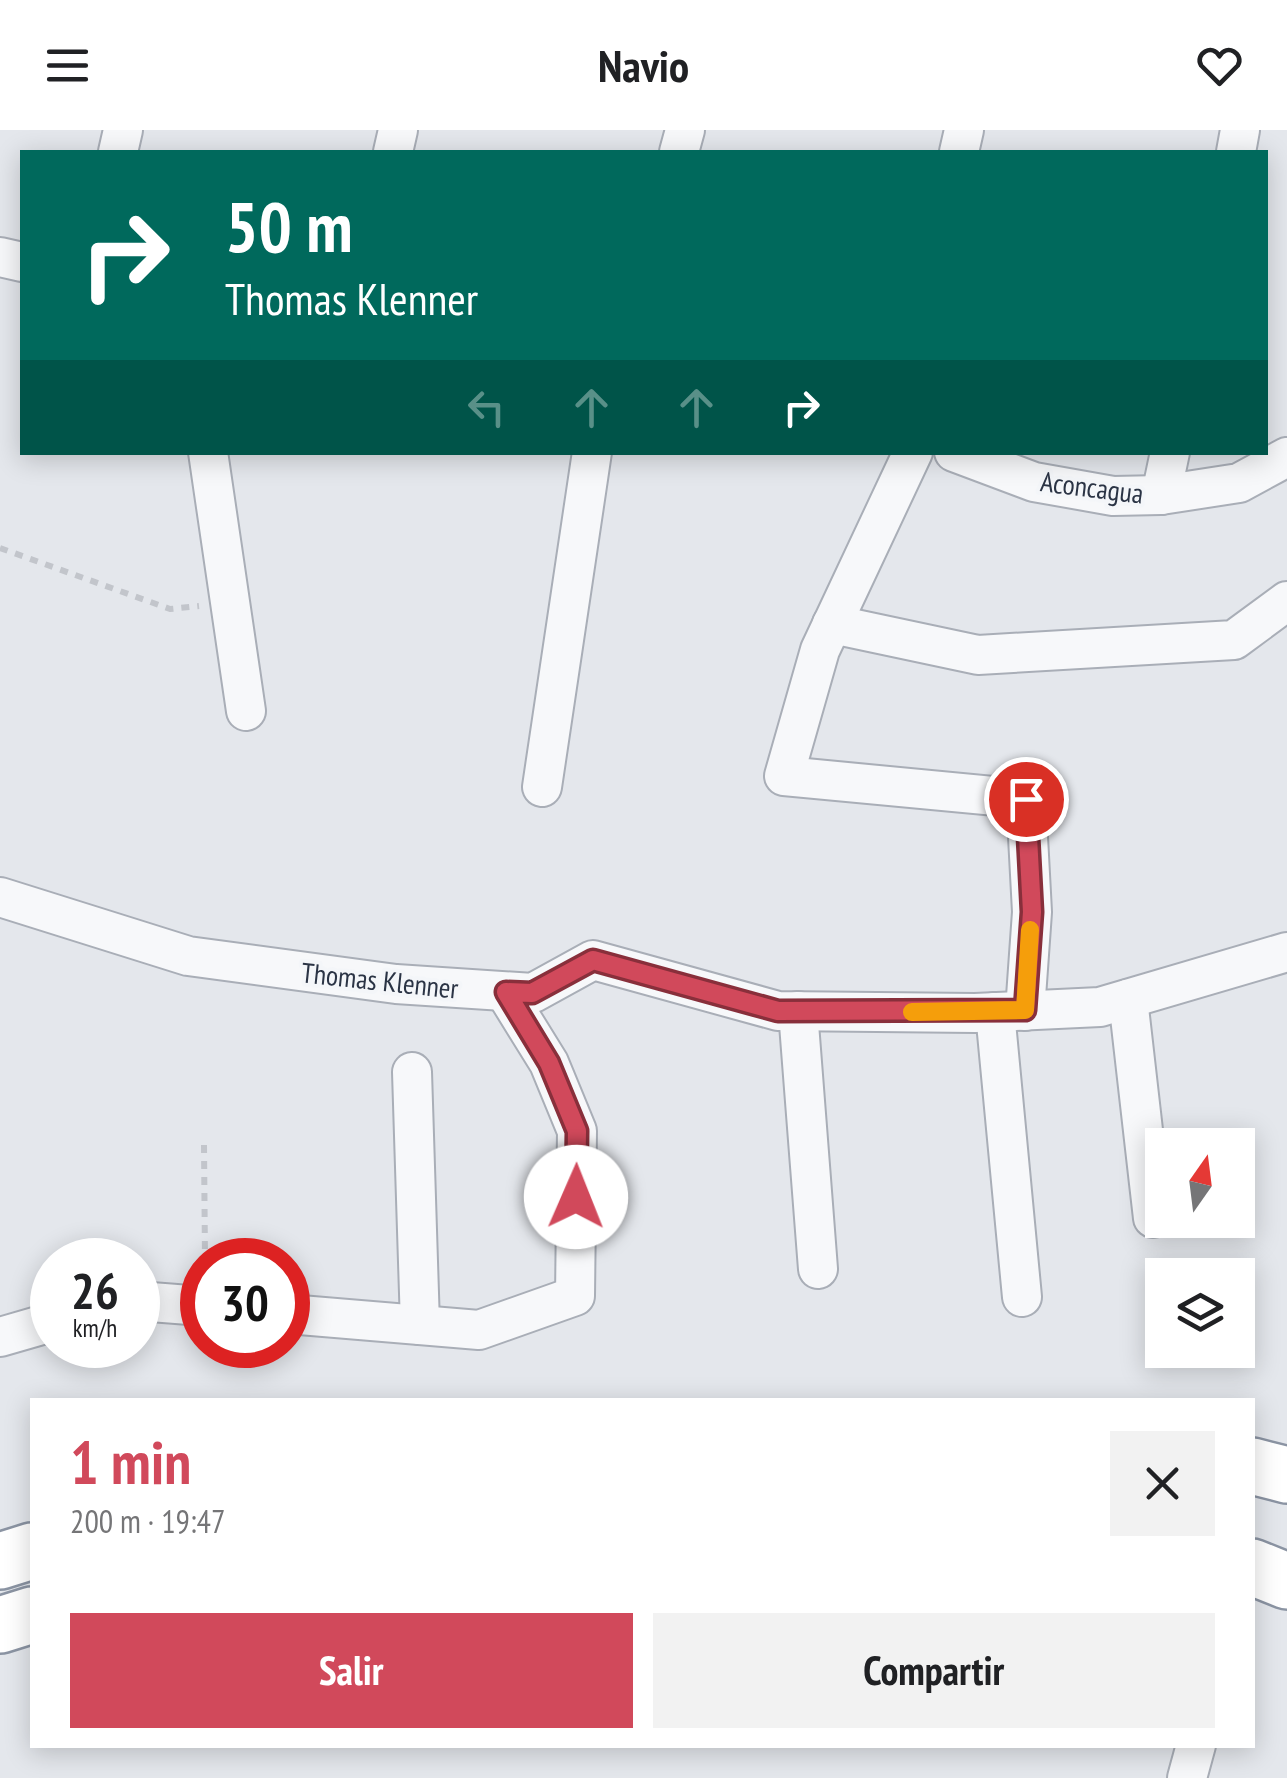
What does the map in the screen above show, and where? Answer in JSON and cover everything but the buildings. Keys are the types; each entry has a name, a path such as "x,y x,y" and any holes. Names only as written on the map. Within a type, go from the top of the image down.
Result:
{"highway":[{"path":"1255,1467 1287,1475"},
{"path":"1255,1539 1287,1548"},
{"path":"0,1561 30,1552"},
{"path":"1255,1568 1287,1580"},
{"path":"0,1624 30,1616"}],"street":[{"path":"208,455 246,710"},
{"path":"542,787 592,455"},
{"path":"912,455 820,650 784,776 1026,799 1032,912 1010,1011 1022,1297"},
{"name":"Aconcagua","path":"962,455 1034,482 1112,496 1161,495 1239,482 1287,457"},
{"path":"1161,495 1169,455"},
{"path":"832,624 978,655 998,654 1234,640 1287,601"},
{"name":"Thomas Klenner","path":"0,897 188,956 396,984 532,993 593,960 778,1011 1100,1007 1287,952"},
{"path":"310,1316 479,1330 576,1296 577,1131 549,1063 506,992"},
{"path":"1128,998 1145,1148"},
{"path":"798,1011 818,1269"},
{"path":"412,1072 420,1325"},
{"path":"0,1337 30,1328"},
{"path":"1187,1778 1195,1748"}],"path":[{"path":"0,548 170,609 230,604"},
{"path":"204,1145 204,1238"}],"slow traffic":[{"path":"912,1012 1025,1010 1030,930"}],"route":[{"path":"576,1197 577,1131 549,1063 506,992 532,993 593,960 778,1011 1025,1010 1032,912 1026,799"}]}
